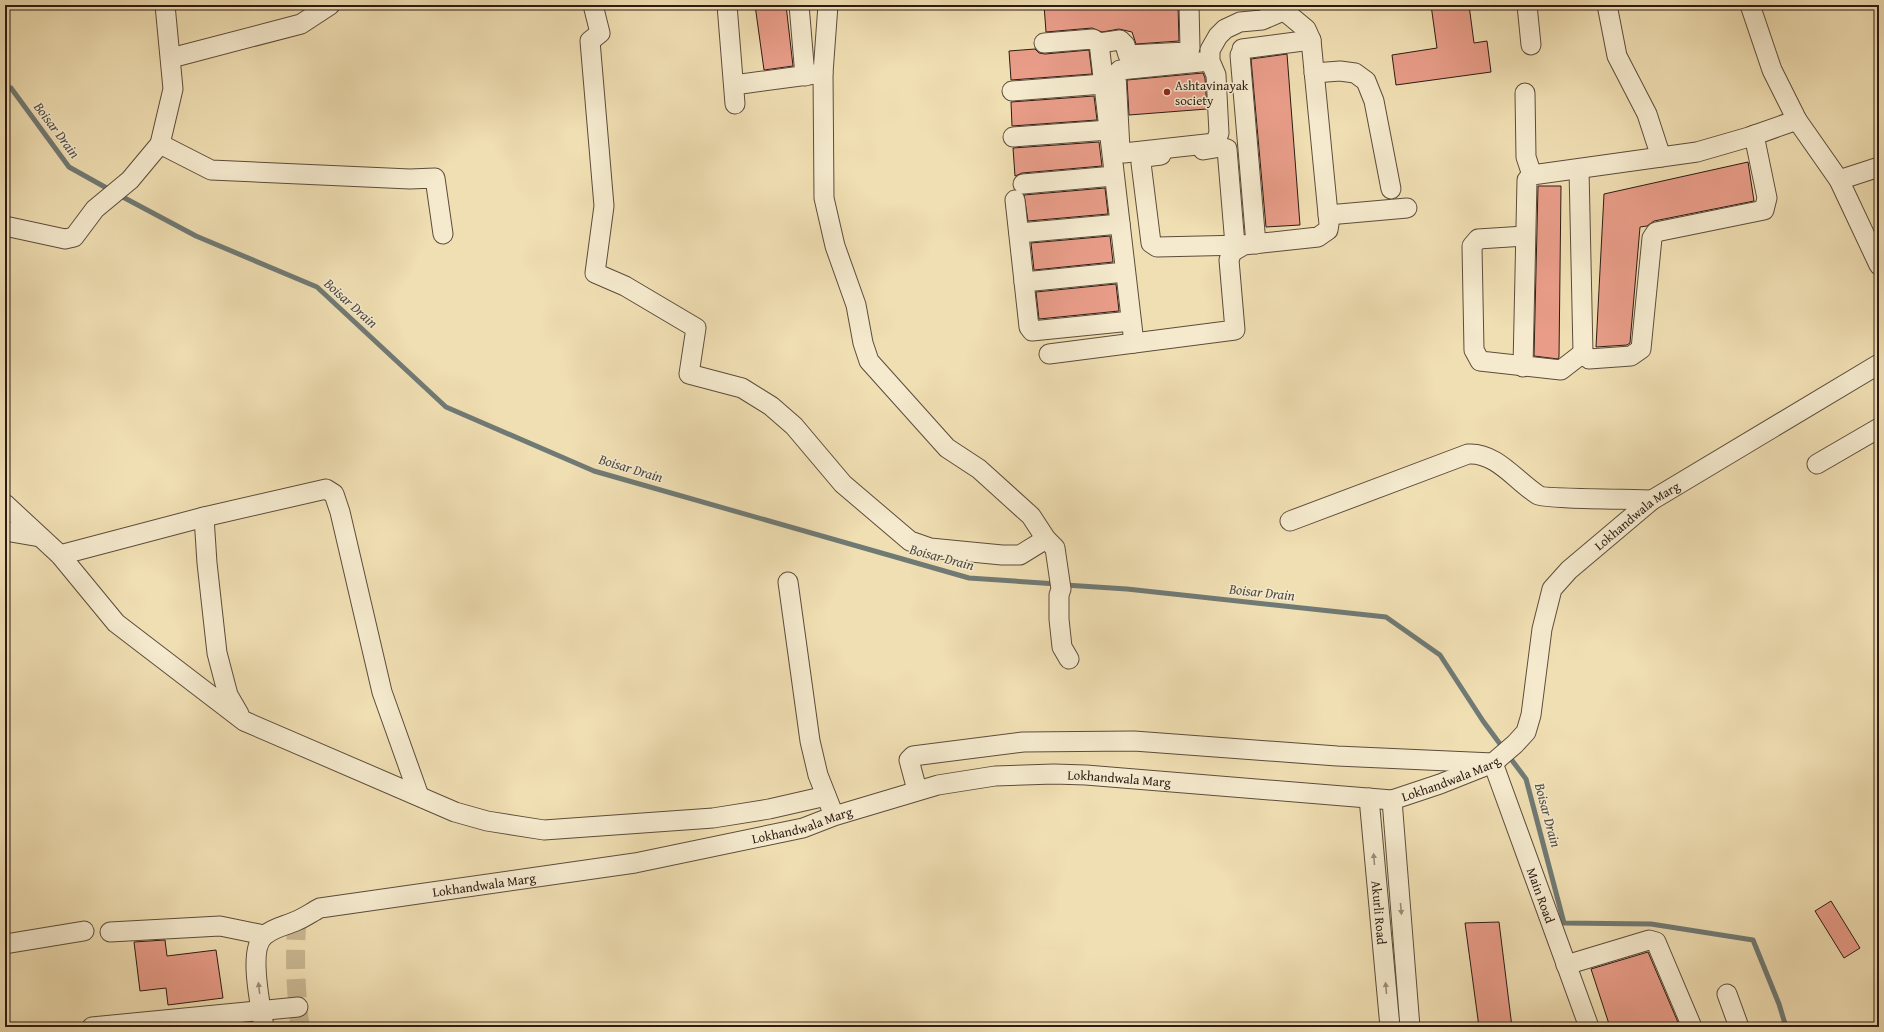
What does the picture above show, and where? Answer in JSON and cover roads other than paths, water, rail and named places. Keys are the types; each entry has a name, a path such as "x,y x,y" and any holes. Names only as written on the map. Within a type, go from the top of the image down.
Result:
{"street":[{"path":"5,226 65,239 74,237 95,209 130,180 160,144 173,89 165,5"},
{"path":"171,58 301,24 330,5"},
{"path":"593,5 600,33 590,41 604,206 595,273 625,286 696,328 689,374 742,388 771,406 794,426 843,484 910,542 930,548 1002,555 1020,555 1050,544"},
{"path":"727,5 735,104"},
{"path":"799,5 802,33 814,74 824,198 836,246 856,305 863,343 869,361 948,448 979,469 1031,516 1050,544 1062,588 1059,595 1059,619 1062,647 1069,659"},
{"path":"814,74 825,30 828,5"},
{"path":"1044,43 1093,39 1099,43 1120,40 1125,45 1128,55 1186,52 1190,48 1189,5"},
{"path":"1527,5 1532,45"},
{"path":"1750,5 1772,70 1796,120 1839,180 1879,265"},
{"path":"1212,53 1120,70 1116,74 1120,149 1124,153 1215,144 1219,133 1217,82 1212,53 1225,29 1240,22 1262,20 1280,8 1306,29 1311,40 1328,215 1328,230 1318,237 1245,244 1157,248 1151,244 1141,163 1145,157 1221,147 1227,149 1245,244"},
{"path":"1608,10 1617,56 1647,114 1661,157"},
{"path":"802,33 825,30"},
{"path":"1245,244 1241,52 1311,40"},
{"path":"1099,43 1134,343"},
{"path":"1190,48 1212,53"},
{"path":"1314,73 1340,71 1355,73 1366,81 1374,101 1391,189"},
{"path":"734,85 814,74"},
{"path":"1012,91 1103,84"},
{"path":"1526,93 1526,157 1532,175"},
{"path":"1523,367 1526,186 1527,180 1532,175 1697,152 1754,135 1796,120"},
{"path":"1013,137 1109,130"},
{"path":"1579,169 1583,353 1589,359 1631,356 1641,349 1652,238 1656,232 1764,210 1767,198 1754,135"},
{"path":"160,144 211,170 410,179 435,178 443,234"},
{"path":"1839,180 1879,167"},
{"path":"1114,176 1019,192 1019,233 1029,328 1032,332 1131,321"},
{"path":"1328,215 1407,208"},
{"path":"1019,233 1120,224"},
{"path":"1525,236 1478,239 1472,246 1474,350 1480,361 1523,367 1561,370 1583,353"},
{"path":"1049,354 1235,330 1229,260 1232,252 1245,244"},
{"path":"1024,282 1126,272"},
{"name":"Lokhandwala Marg","path":"264,936 278,927 297,921 320,908 635,863 803,828 834,816 917,790 938,785 996,776 1054,774 1392,800 1440,784 1495,761 1526,732 1531,715 1542,629 1552,589 1569,570 1652,500 1879,364"},
{"path":"1817,464 1879,428"},
{"path":"1290,521 1468,454 1478,453 1494,461 1539,496 1652,500"},
{"path":"60,555 204,517 326,489 334,494 340,512 382,692 419,796"},
{"path":"5,504 60,555 116,623 244,721 455,812 487,821 544,830 714,818 769,809 826,796"},
{"path":"204,517 207,563 217,653 228,695 244,721"},
{"path":"5,531 40,537"},
{"path":"788,582 810,741 818,775 834,816"},
{"path":"917,790 909,760 913,756 1023,742 1134,741 1337,756 1495,761"},
{"name":"Main Road","path":"1495,761 1589,1027"},
{"name":"Akurli Road","path":"1369,798 1390,1027"},
{"name":"Akurli Road","path":"1392,800 1410,1027"},
{"path":"110,932 220,926 264,936 258,946 256,963 263,1018"},
{"path":"5,944 84,931"},
{"path":"1566,965 1649,940 1656,942 1692,1027"},
{"path":"1727,994 1739,1027"},
{"path":"92,1027 263,1018 298,1007"}],"waterway":[{"name":"Boisar Drain","path":"5,87 11,88 69,167 112,191"},
{"name":"Boisar Drain","path":"119,195 196,236 317,287 446,407 594,471 969,578 1057,584"},
{"name":"Boisar Drain","path":"1065,585 1127,589 1386,617 1440,655 1483,721 1503,748"},
{"name":"Boisar Drain","path":"1508,755 1526,779 1564,923 1651,924 1753,940 1779,1004 1786,1027"}],"tunnel":[{"path":"297,921 296,974 300,1027"}],"place":[{"name":"Ashtavinayak society","path":"1167,92"}]}
